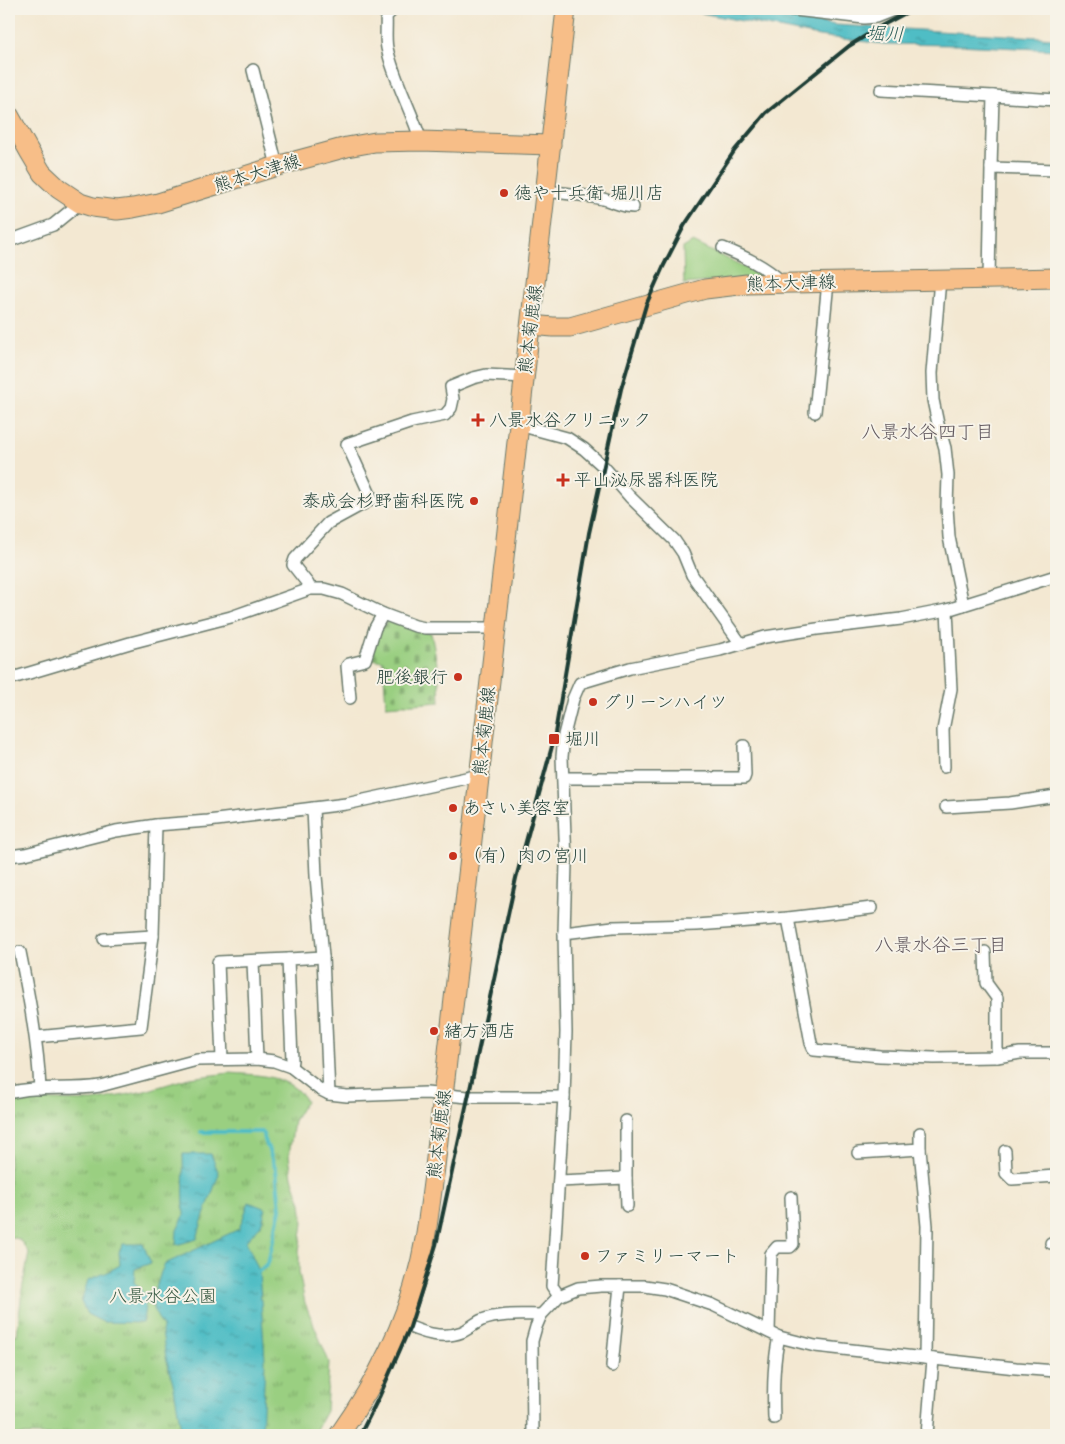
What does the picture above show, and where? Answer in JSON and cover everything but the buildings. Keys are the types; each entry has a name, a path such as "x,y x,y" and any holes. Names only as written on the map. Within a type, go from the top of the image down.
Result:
{"main road":[{"name":"熊本菊鹿線","path":"339,1435 378,1374 401,1323 414,1286 425,1240 480,775 566,9"},
{"name":"熊本大津線","path":"9,115 42,173 59,189 80,204 117,210 158,203 277,166 347,147 375,142 421,140 551,146"},
{"name":"熊本大津線","path":"531,325 570,327 705,289 747,284 1056,278"}],"street":[{"path":"394,9 386,16 387,46 393,70 421,140"},
{"path":"786,9 864,18 876,17 896,9"},
{"path":"253,70 277,166"},
{"path":"881,90 1056,100"},
{"path":"989,279 993,96"},
{"path":"991,168 1056,170"},
{"path":"545,191 594,197 626,207 633,207"},
{"path":"9,241 53,225 80,204"},
{"path":"723,248 742,255 771,272 782,282"},
{"path":"940,279 932,373 933,400 946,457 949,538 963,604"},
{"path":"814,412 828,282"},
{"path":"310,589 293,565 294,559 328,523 372,499 347,444 412,422 445,415 451,408 453,399 451,387 473,378 486,375 524,377"},
{"path":"519,425 567,438 584,448 604,467 630,497 674,540 692,575 741,644"},
{"path":"559,1296 552,1286 564,1097 566,1032 564,933 566,863 562,757 564,734 573,699 580,683 630,668 720,650 765,637 902,619 947,610 1056,576"},
{"path":"9,679 130,643 231,617 310,589 324,589 342,594 383,614 415,626 425,628 496,628"},
{"path":"944,767 943,730 951,689 947,610"},
{"path":"350,698 347,666 365,660 375,628 383,614"},
{"path":"563,778 744,778 744,746"},
{"path":"9,856 25,854 116,831 346,804 382,798 480,775"},
{"path":"946,806 1010,803 1056,796"},
{"path":"313,808 316,876 323,957 329,1094"},
{"path":"36,1037 141,1026 153,936 156,825"},
{"path":"564,933 613,927 697,925 788,918 872,908"},
{"path":"788,918 814,1050 880,1056 940,1058 997,1057 1020,1053 1056,1053"},
{"path":"104,939 153,936"},
{"path":"20,952 36,1037 40,1090"},
{"path":"986,952 986,983 997,998 997,1057"},
{"path":"222,1059 218,962 323,957"},
{"path":"288,959 291,1066"},
{"path":"253,961 258,1059"},
{"path":"9,1093 83,1089 197,1060 258,1059 291,1066 319,1089 329,1094 347,1096 426,1093 468,1097 564,1097"},
{"path":"626,1121 627,1206"},
{"path":"920,1133 927,1226 929,1358 927,1435"},
{"path":"858,1153 920,1148"},
{"path":"1005,1151 1006,1173 1012,1180 1056,1176"},
{"path":"559,1181 626,1178"},
{"path":"774,1418 776,1356 771,1254 777,1247 790,1247 793,1244 791,1197"},
{"path":"612,1366 620,1286"},
{"path":"533,1435 532,1341 536,1327 541,1315 559,1296 578,1288 645,1286 665,1289 713,1305 774,1334 815,1346 1056,1371"},
{"path":"401,1323 435,1335 450,1335 462,1332 482,1320 499,1316 541,1315"}],"green space":[{"path":"693,242 765,277 684,284 683,248"},
{"path":"388,621 431,633 438,669 440,702 386,706 383,661 371,659 378,632"},
{"name":"八景水谷公園","path":"229,1073 261,1076 282,1081 299,1092 306,1101 294,1121 289,1155 292,1177 301,1203 303,1223 299,1252 299,1272 305,1303 329,1362 326,1411 313,1435 9,1435 9,1334 17,1335 22,1290 29,1253 19,1239 9,1237 9,1102 19,1099 93,1101 145,1091 189,1078"}],"water":[{"path":"681,9 745,9 836,25 1056,38 1056,50 958,45 884,44 819,36"},
{"path":"183,1154 211,1154 219,1174 197,1239 176,1245 177,1230 184,1216"},
{"path":"249,1202 266,1209 261,1225 246,1241 259,1271 265,1360 262,1435 182,1435 174,1388 166,1357 163,1327 153,1309 154,1295 165,1264 239,1229"},
{"path":"123,1244 143,1244 151,1263 135,1269 134,1282 146,1296 143,1323 103,1322 87,1314 81,1302 88,1280 120,1265 119,1252"}],"waterway":[{"path":"201,1132 262,1132 276,1170 280,1209 268,1263 256,1274"}],"railway":[{"path":"360,1435 410,1327 436,1245 516,878 554,739 589,533 621,389 646,305 684,226 735,150 766,113 849,46 913,9"}],"place":[{"name":"徳や十兵衛 堀川店","path":"504,193"},
{"name":"八景水谷クリニック","path":"478,420"},
{"name":"平山泌尿器科医院","path":"563,480"},
{"name":"泰成会杉野歯科医院","path":"474,501"},
{"name":"肥後銀行","path":"458,677"},
{"name":"グリーンハイツ","path":"593,702"},
{"name":"堀川","path":"554,739"},
{"name":"あさい美容室","path":"453,808"},
{"name":"（有）肉の宮川","path":"453,856"},
{"name":"緒方酒店","path":"434,1031"},
{"name":"ファミリーマート","path":"585,1256"}],"district":[{"name":"八景水谷四丁目","path":"928,431"},
{"name":"八景水谷三丁目","path":"941,944"}]}
